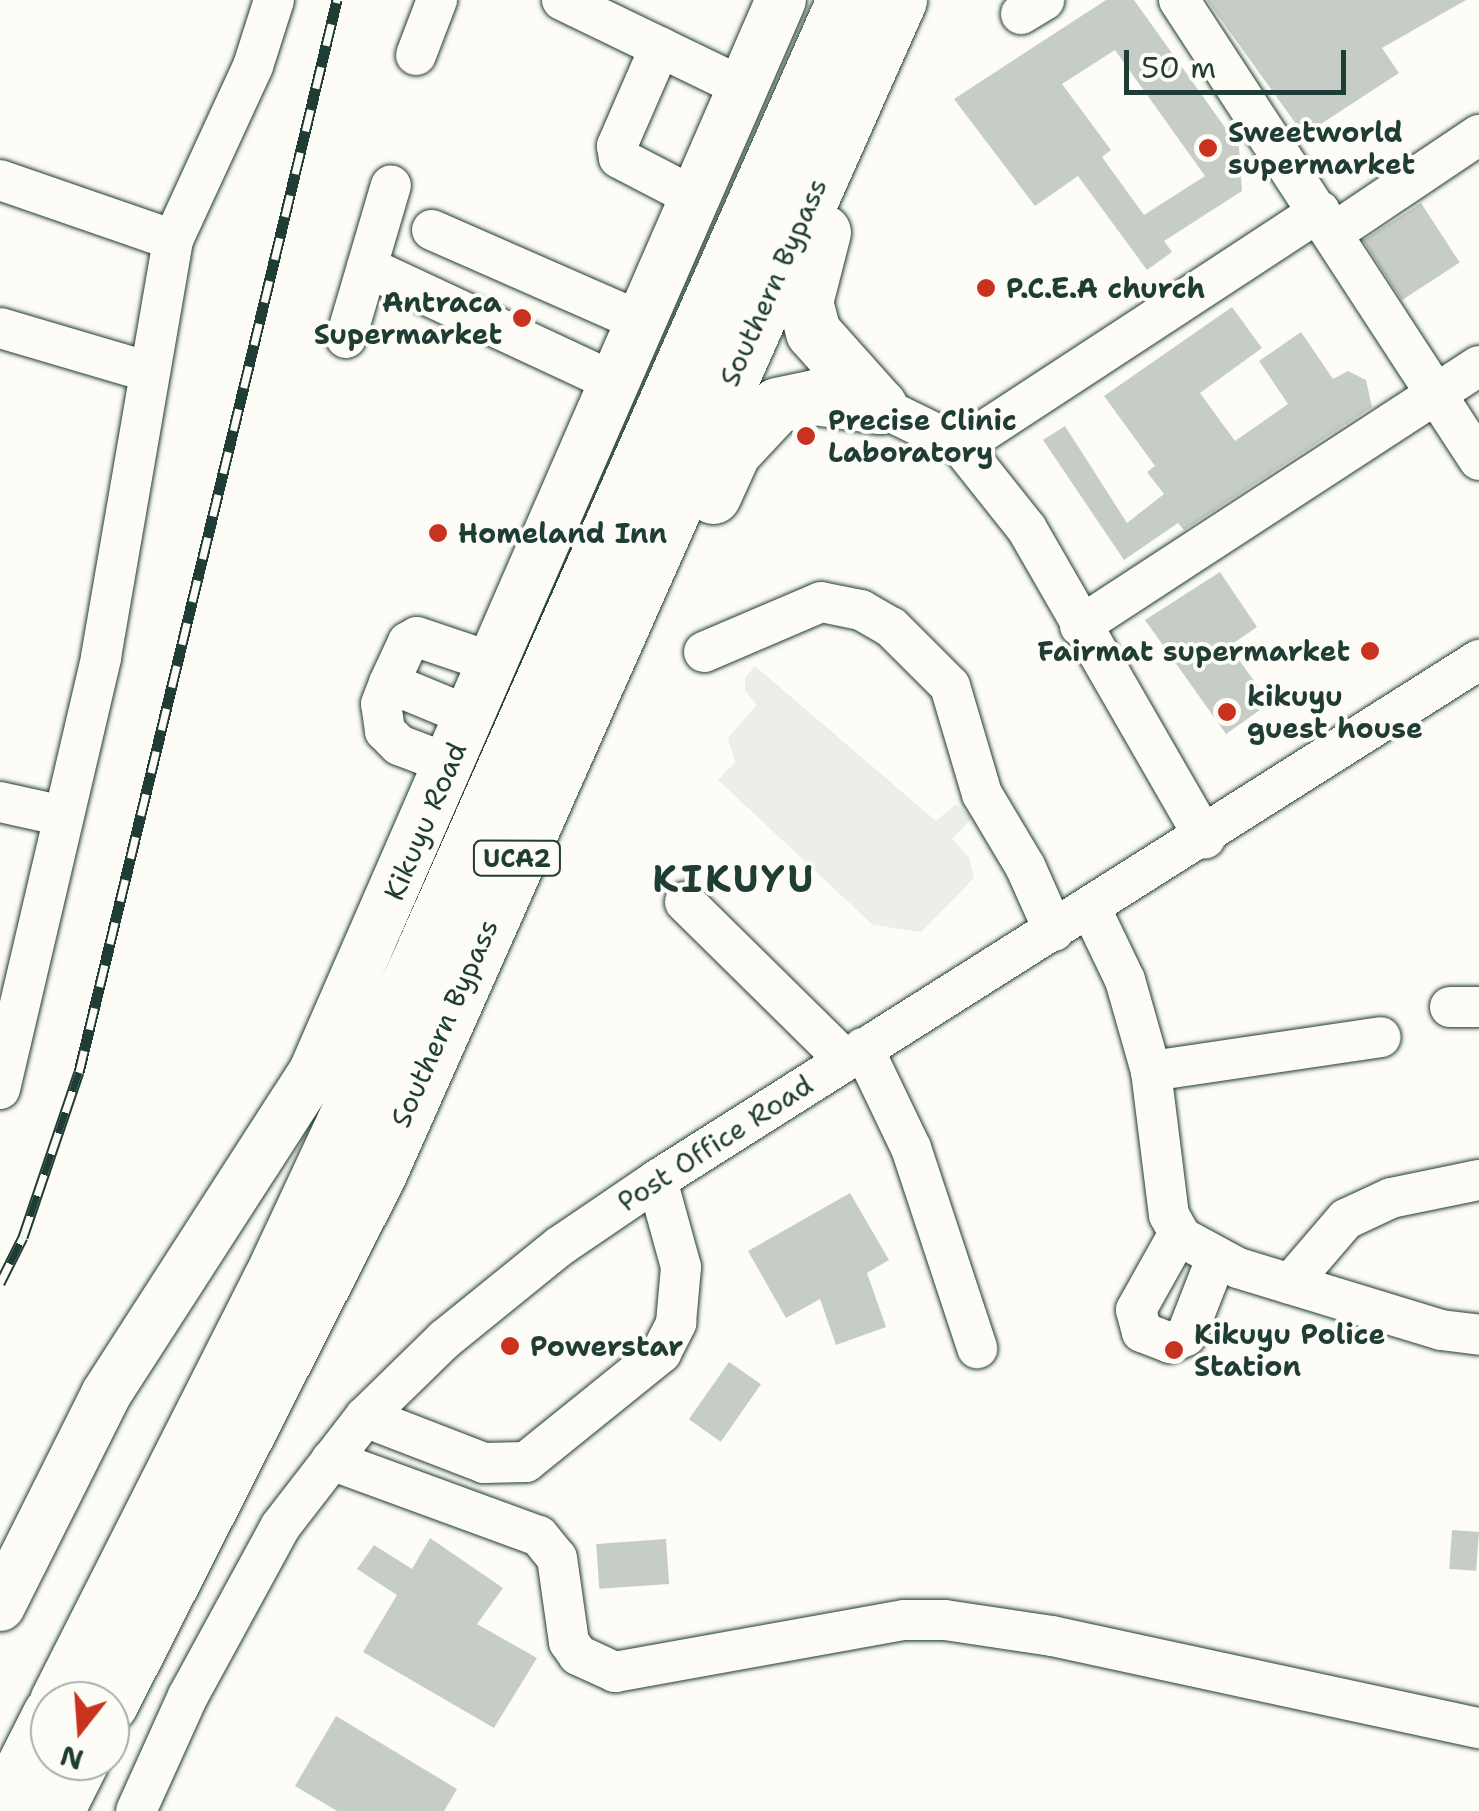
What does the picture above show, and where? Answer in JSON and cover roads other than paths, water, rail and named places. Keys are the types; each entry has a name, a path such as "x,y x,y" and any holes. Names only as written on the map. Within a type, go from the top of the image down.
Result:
{"highway":[{"name":"Southern Bypass","path":"66,1681 271,1278 417,964 844,0"},
{"name":"Southern Bypass","path":"122,1681 379,1173 899,0"},
{"path":"879,406 828,354 805,302 816,247 911,46 918,0"},
{"path":"535,818 578,802 591,784 733,452 761,417 777,405 814,397 879,406"},
{"path":"0,1811 30,1753"},
{"path":"56,1811 72,1781"}],"main road":[{"name":"Kikuyu Road","path":"0,1606 106,1394 314,1071 781,0"}],"street":[{"path":"0,1089 6,1021 63,816 111,606 146,371 173,240 253,66 274,0"},
{"path":"416,56 437,0"},
{"path":"562,0 742,87"},
{"path":"1179,0 1479,460"},
{"path":"660,48 616,146 619,158 694,196"},
{"path":"961,446 1326,222 1479,135"},
{"path":"0,180 173,240"},
{"path":"346,338 391,185"},
{"path":"432,230 639,321"},
{"path":"367,267 612,382"},
{"path":"541,348 549,314 574,292"},
{"path":"0,328 146,371"},
{"path":"1080,626 1479,366"},
{"path":"879,406 961,446 1027,529 1205,839"},
{"path":"704,652 822,602 861,610 890,627 950,686 982,794 1026,866 1054,931"},
{"path":"449,764 399,745 385,730 381,704 389,683 408,642 417,638 491,662"},
{"name":"Post Office Road","path":"136,1811 243,1593 280,1527 365,1416 445,1339 560,1246 657,1180 1090,907 1476,673"},
{"path":"389,683 469,716"},
{"path":"0,802 63,816"},
{"path":"685,902 854,1054 910,1148 977,1348"},
{"path":"1090,907 1125,980 1151,1071 1166,1199 1179,1233 1216,1259 1441,1330 1479,1335"},
{"path":"1151,1071 1382,1037"},
{"path":"365,1416 484,1463 526,1462 660,1353 676,1323 682,1268 657,1180"},
{"path":"1290,1284 1346,1219 1391,1198 1479,1180"},
{"path":"1179,1233 1136,1310 1142,1332 1170,1343 1186,1336 1216,1259"},
{"path":"331,1460 539,1536 556,1558 569,1642 578,1655 614,1672 904,1620 945,1620 1052,1636 1479,1728"}],"railway":[{"path":"0,1283 23,1237 79,1072 337,0"}],"place":[{"name":"Sweetworld supermarket","path":"1208,148"},
{"name":"P.C.E.A church","path":"986,288"},
{"name":"Antraca Supermarket","path":"522,318"},
{"name":"Precise Clinic Laboratory","path":"806,436"},
{"name":"Homeland Inn","path":"438,533"},
{"name":"Fairmat supermarket","path":"1370,651"},
{"name":"kikuyu guest house","path":"1227,712"},
{"name":"Powerstar","path":"510,1346"},
{"name":"Kikuyu Police Station","path":"1174,1350"}],"district":[{"name":"KIKUYU","path":"734,879"}]}
